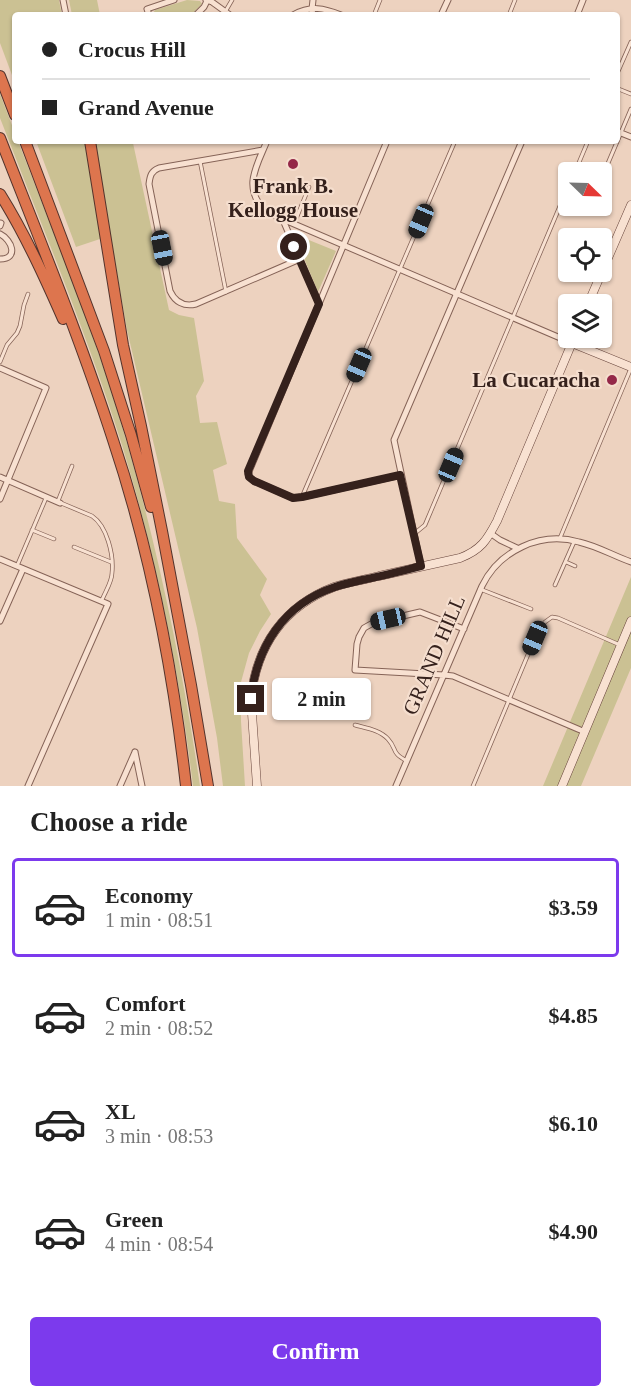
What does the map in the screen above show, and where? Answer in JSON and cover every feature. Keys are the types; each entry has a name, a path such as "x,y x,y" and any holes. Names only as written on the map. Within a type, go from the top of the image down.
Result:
{"highway":[{"path":"0,76 12,107"},
{"path":"0,138 86,360 123,470 150,573 172,686 186,786"},
{"path":"26,144 82,290 118,393 152,512 179,624"},
{"path":"90,144 123,345 144,438 208,786"},
{"path":"0,194 36,261 64,323 86,360"}],"main road":[{"path":"592,294 631,205"},
{"path":"256,786 251,699 255,673 272,633 300,605 336,586 460,558 477,550 497,521 570,348"},
{"path":"590,348 631,368"},
{"path":"562,786 631,621"}],"street":[{"path":"148,12 147,9 174,0"},
{"path":"207,0 225,12"},
{"path":"313,0 312,12 321,8 334,12"},
{"path":"266,144 253,178 254,193 266,212 558,334"},
{"path":"386,144 248,474 251,479 293,498 400,475"},
{"path":"421,566 394,440 521,144"},
{"path":"263,150 159,168 149,177 172,296 180,303 192,306 300,259"},
{"path":"283,220 319,304"},
{"path":"0,234 8,239 12,250 7,259 0,259"},
{"path":"0,368 46,388 0,499"},
{"path":"0,477 59,502"},
{"path":"490,533 517,548 560,539 574,541 631,562"},
{"name":"GRAND HILL","path":"396,786 480,589 492,569 517,548"},
{"path":"0,559 108,604 28,786"},
{"path":"0,621 20,567"},
{"path":"464,629 420,612 373,623 364,628 359,637 355,670 453,676 585,732"},
{"path":"120,786 135,752 142,786"}],"lane":[{"path":"620,67 631,42"},
{"path":"620,130 631,109"},
{"path":"302,497 454,144"},
{"path":"579,162 587,144"},
{"path":"608,162 615,144"},
{"path":"200,161 226,292"},
{"path":"294,224 309,187"},
{"path":"414,534 425,525 558,211"},
{"path":"0,362 7,345 20,326 28,294"},
{"path":"560,539 631,368"},
{"path":"72,466 59,502 92,516 104,529 112,562 112,575 101,601"},
{"path":"20,567 46,496"},
{"path":"32,530 54,539"},
{"path":"555,585 574,541"},
{"path":"74,547 112,562"},
{"path":"565,562 575,566"},
{"path":"480,589 531,609"},
{"path":"473,786 537,633 545,622 552,617 558,618 621,646"},
{"path":"356,725 383,735 396,755 407,761"}],"shaded area":[{"path":"0,0 59,0 61,12 12,12 12,75 0,43"},
{"path":"69,0 97,0 99,12 71,12"},
{"path":"187,0 200,1 202,4 194,12 154,12"},
{"path":"0,94 12,125 12,144 19,144 65,262 88,323 124,433 163,583 200,786 193,786 181,699 165,614 156,571 122,445 64,280 0,118"},
{"path":"37,144 87,144 103,238 76,247"},
{"path":"95,144 133,144 169,310 194,318 204,381 196,396 200,423 217,422 227,464 213,470 219,501 235,504 237,538 267,579 260,595 271,614 249,653 241,682 245,786 223,786 217,738 197,628 127,330"},
{"path":"294,234 336,251 318,292"},
{"path":"631,577 631,668 581,786 543,786"}],"place":[{"name":"Frank B. Kellogg House","path":"293,164"},
{"name":"La Cucaracha","path":"612,380"}],"route":[{"path":"251,699 255,673 266,644 272,633 300,605 336,586 421,566 400,475 293,498 249,477 248,471 319,304 294,247"}]}
